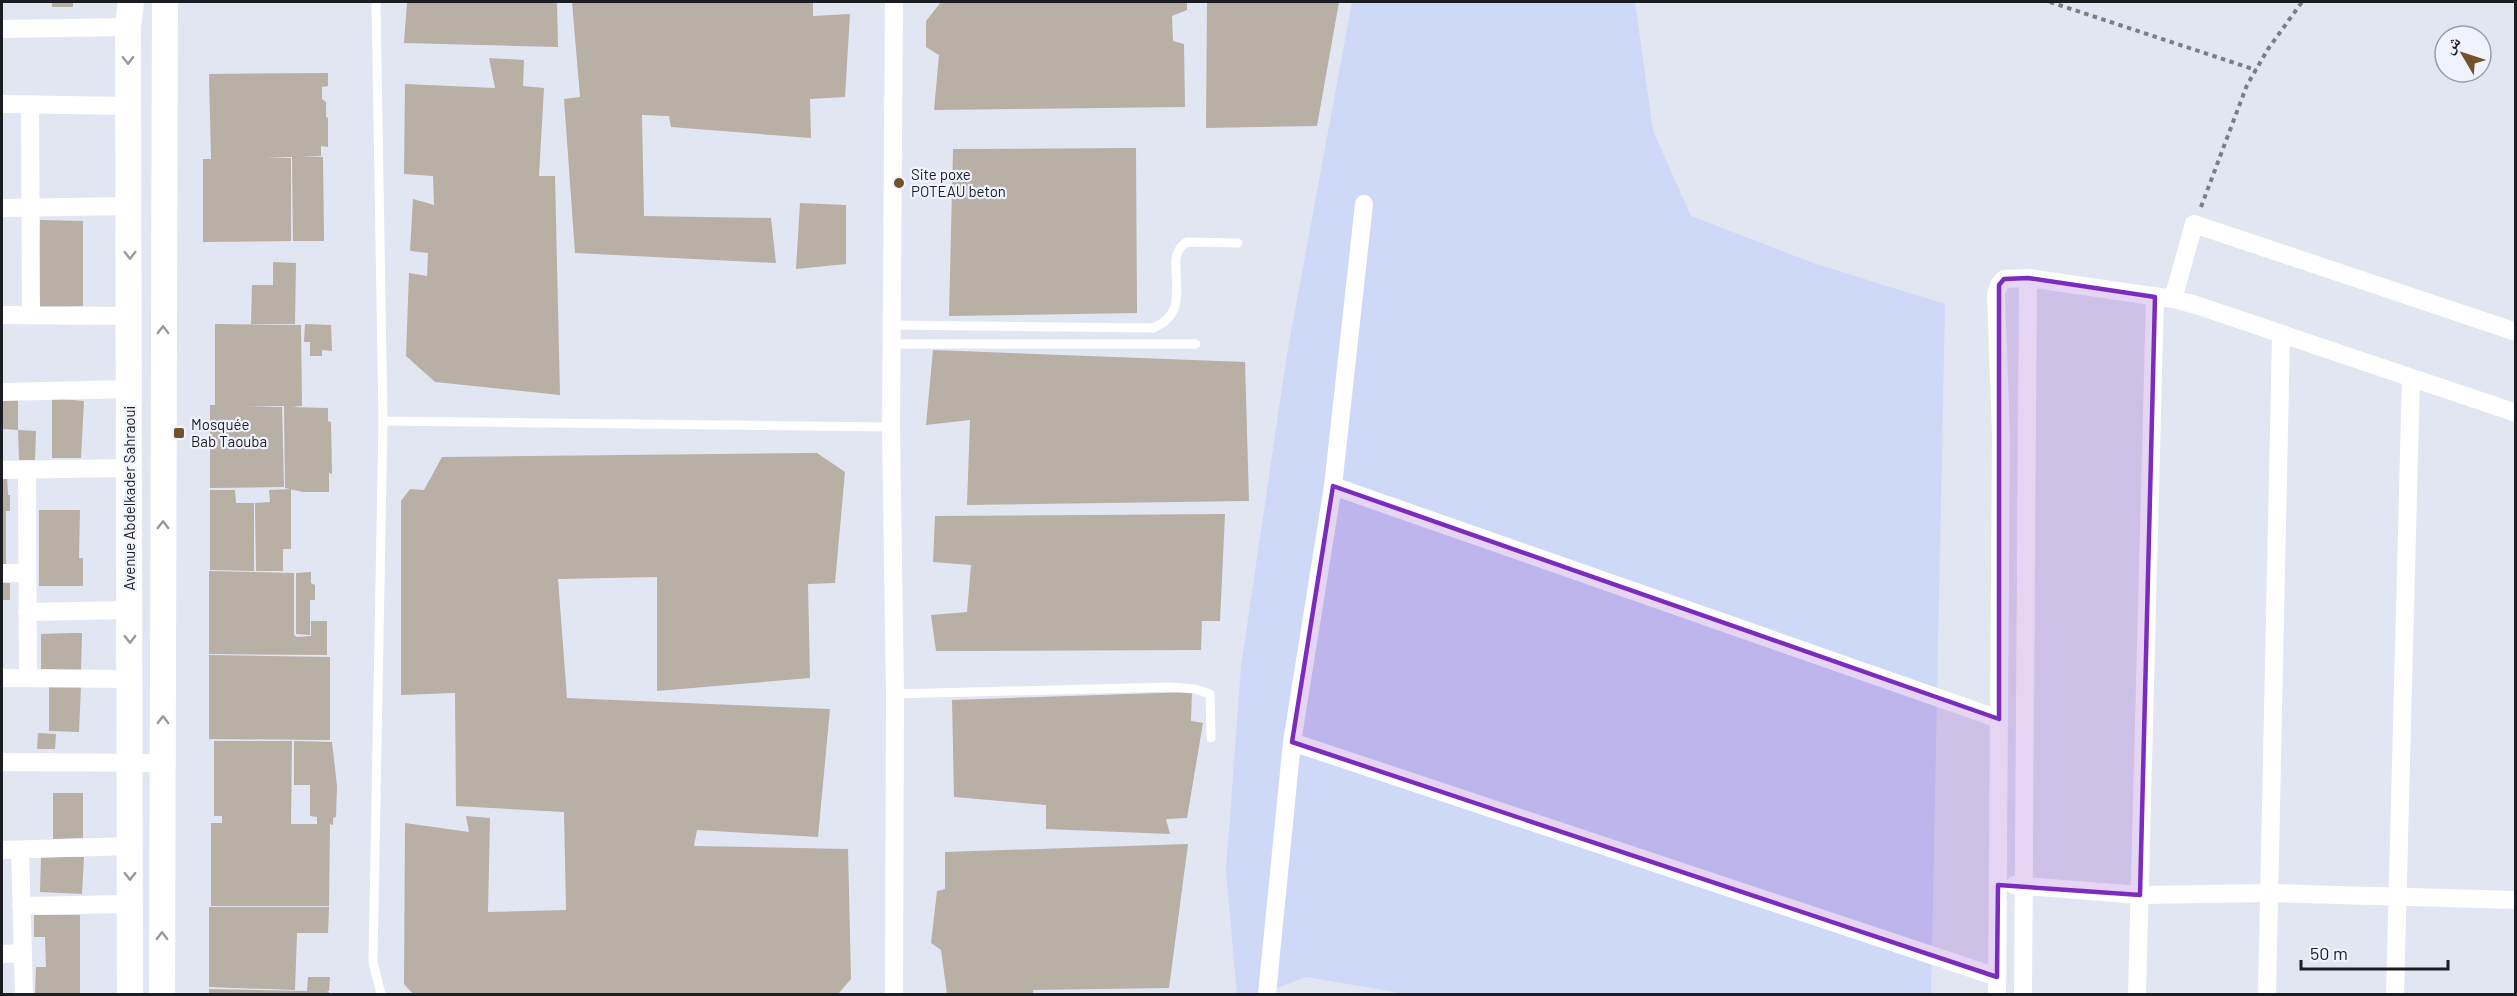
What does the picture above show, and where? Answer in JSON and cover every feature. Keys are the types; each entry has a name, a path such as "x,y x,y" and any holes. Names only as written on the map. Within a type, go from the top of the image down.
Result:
{"main road":[{"name":"Avenue Abdelkader Sahraoui","path":"130,994 128,27 131,2"},
{"path":"162,994 165,2"}],"street":[{"path":"894,2 891,427 895,694 894,994"},
{"path":"2,29 128,27"},
{"path":"2,104 129,106"},
{"path":"30,104 31,315"},
{"path":"1267,994 1292,742 1333,486 1364,204"},
{"path":"2,208 130,207"},
{"path":"2137,994 2164,298 2194,224 2516,332"},
{"path":"1292,742 1997,986 2001,435 1996,294 2004,279 2028,278 2164,298 2196,305 2516,413"},
{"path":"2023,994 2028,278"},
{"path":"2,315 130,316"},
{"path":"2267,994 2277,426 2281,335"},
{"path":"2395,994 2411,378"},
{"path":"2,392 130,389"},
{"path":"2,470 129,468"},
{"path":"27,470 28,678"},
{"path":"1333,486 1999,719"},
{"path":"2,573 27,573"},
{"path":"27,612 129,610"},
{"path":"2,678 131,679"},
{"path":"2,762 163,763"},
{"path":"24,994 21,906 11,850 130,846"},
{"path":"1998,885 2024,885 2140,895 2270,893 2516,900"},
{"path":"21,906 130,904"},
{"path":"2,954 22,953"}],"lane":[{"path":"376,2 383,421 373,962 381,994"},
{"path":"892,325 1153,328 1168,320 1177,303 1177,254 1182,245 1187,242 1238,243"},
{"path":"892,344 1196,344"},
{"path":"383,421 891,427"},
{"path":"895,694 1170,687 1195,689 1210,694 1211,738"}],"path":[{"path":"2049,2 2256,70"},
{"path":"2194,224 2228,133 2256,70 2302,2"}],"highlighted area":[{"path":"2028,278 2155,297 2140,895 1998,885 1997,977 1292,742 1333,486 1999,719 1999,285 2004,279"}],"shaded area":[{"path":"1352,2 1635,2 1653,131 1691,216 1813,263 1945,304 1931,994 1406,994 1306,977 1261,994 1237,994 1226,871 1241,667 1287,354"}],"building":[{"path":"52,2 73,2 73,7 52,7"},
{"path":"407,2 557,2 558,47 404,43"},
{"path":"572,2 813,2 813,16 850,14 845,97 810,99 811,138 671,127 669,116 642,115 644,216 771,218 776,263 575,253 564,99 580,97"},
{"path":"941,2 1187,2 1187,10 1172,16 1173,41 1184,44 1185,107 934,110 939,55 926,47 926,21"},
{"path":"1207,2 1339,2 1317,126 1206,128"},
{"path":"489,58 524,60 523,86 544,88 539,176 555,176 560,395 435,382 406,356 409,273 427,276 428,253 410,251 413,199 434,205 433,176 404,174 405,84 495,88"},
{"path":"328,73 328,86 322,87 322,99 326,102 326,117 328,118 328,147 321,146 321,156 300,156 323,157 324,241 293,241 292,157 265,157 291,158 291,241 203,242 203,159 211,159 209,74"},
{"path":"1136,148 1137,313 949,316 953,149"},
{"path":"800,203 846,205 846,264 796,269"},
{"path":"40,220 83,221 83,306 37,308"},
{"path":"273,262 296,263 295,324 251,324 252,285 273,285"},
{"path":"215,324 301,325 302,406 291,407 328,408 328,421 331,422 332,474 329,473 329,492 303,492 285,488 284,406 243,406 282,407 284,487 210,488 210,405 215,405"},
{"path":"305,324 331,325 332,351 322,350 322,356 310,356 310,342 304,342"},
{"path":"933,350 1245,362 1249,501 967,505 970,420 926,425"},
{"path":"52,398 84,401 81,458 52,458"},
{"path":"2,400 18,400 18,430 2,429"},
{"path":"18,430 36,431 35,460 19,460"},
{"path":"817,453 845,472 835,583 808,584 810,678 657,691 657,577 558,579 567,698 830,709 818,837 697,830 694,846 848,849 851,979 838,994 413,994 404,984 405,823 469,832 466,816 490,818 488,912 566,910 564,812 456,806 455,693 401,695 401,501 410,489 424,490 442,457"},
{"path":"2,477 7,477 8,495 10,495 10,511 6,511 6,565 2,565"},
{"path":"291,489 291,549 283,549 283,571 256,571 255,503 270,502 269,490"},
{"path":"210,490 235,490 236,503 254,503 254,571 210,570"},
{"path":"39,510 80,510 79,558 83,558 83,586 39,586"},
{"path":"1225,514 1220,621 1202,621 1201,650 936,651 931,615 967,612 971,565 933,562 935,516"},
{"path":"209,571 294,573 294,635 297,637 311,636 311,621 327,621 327,655 209,654"},
{"path":"311,572 311,583 315,585 315,600 310,600 310,635 296,634 296,573"},
{"path":"2,583 10,583 10,600 2,600"},
{"path":"82,633 81,670 41,669 41,634"},
{"path":"209,655 330,657 330,740 209,739"},
{"path":"49,686 81,686 79,732 49,731"},
{"path":"1192,692 1191,721 1203,723 1187,818 1166,819 1170,834 1046,829 1046,805 954,797 952,700"},
{"path":"38,733 56,734 55,749 37,749"},
{"path":"214,741 292,741 291,824 317,824 317,817 310,816 310,785 294,785 294,741 332,742 337,786 336,817 333,818 333,825 330,824 329,906 211,906 211,823 222,823 222,816 214,816"},
{"path":"53,793 83,793 83,838 53,839"},
{"path":"1188,844 1169,988 1033,990 1033,994 947,994 941,950 931,943 937,891 945,889 945,852"},
{"path":"41,856 84,857 82,894 40,892"},
{"path":"209,907 329,907 328,933 297,933 295,990 209,987"},
{"path":"34,915 80,915 80,994 35,994 36,967 46,967 45,937 34,937"},
{"path":"308,977 330,977 329,991 327,991 331,994 209,994 209,989 307,991"}],"place":[{"name":"Site poxe POTEAU beton","path":"899,183"},
{"name":"Mosquée Bab Taouba","path":"179,433"}]}
